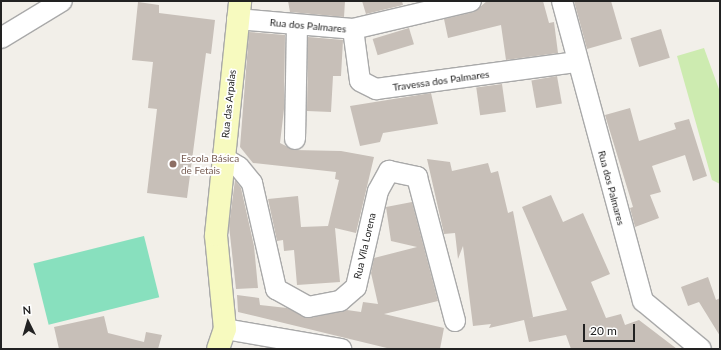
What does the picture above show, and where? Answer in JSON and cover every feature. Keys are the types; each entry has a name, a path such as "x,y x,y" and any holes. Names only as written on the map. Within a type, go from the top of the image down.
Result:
{"street":[{"path":"1,38 62,1"},
{"name":"Rua dos Palmares","path":"238,10 297,25 353,29 471,1"},
{"name":"Rua dos Palmares","path":"562,1 577,62 643,301 701,349"},
{"name":"Rua das Arpalas","path":"222,339 216,236 238,10"},
{"path":"295,139 297,25"},
{"name":"Travessa dos Palmares","path":"353,29 360,81 376,89 577,62"},
{"name":"Rua Vila Lorena","path":"224,158 238,167 252,183 276,289 308,307 340,302 356,287 378,191 389,171 417,177 455,321"},
{"path":"222,339 336,349"}],"green space":[{"path":"704,48 720,92 720,184 712,180 677,56"},
{"path":"144,236 159,297 49,325 33,264"}],"building":[{"path":"288,1 345,1 344,17 290,12"},
{"path":"362,1 402,1 403,5 366,14"},
{"path":"487,1 543,1 549,23 554,22 558,53 506,60 501,25 448,38 444,19 474,12"},
{"path":"574,1 611,1 622,39 587,49"},
{"path":"138,2 159,5 159,13 215,20 211,54 206,53 187,198 147,193 157,109 148,108 153,62 132,60"},
{"path":"409,28 414,44 378,55 373,39"},
{"path":"661,29 670,58 639,67 630,38"},
{"path":"249,32 285,35 284,109 280,143 294,150 341,151 374,157 356,233 335,228 340,282 297,285 294,250 284,251 283,240 277,241 268,199 298,196 301,227 328,226 339,180 335,179 336,172 253,163 240,147"},
{"path":"308,37 343,40 341,76 333,76 331,112 307,111"},
{"path":"557,76 562,104 536,108 531,81"},
{"path":"502,84 506,112 480,115 476,88"},
{"path":"431,93 438,124 383,133 380,142 360,146 350,106"},
{"path":"630,108 639,141 676,129 674,123 689,119 707,176 693,181 685,155 652,166 661,192 650,195 659,218 635,227 630,208 633,207 605,115"},
{"path":"427,159 450,162 452,171 488,163 491,173 498,171 508,213 513,211 533,317 529,318 567,310 522,207 551,195 563,222 583,213 610,274 591,282 606,318 621,314 625,325 639,320 677,349 571,349 566,335 529,342 524,320 489,328 491,324 473,326 463,246 458,259 455,233 444,234"},
{"path":"235,180 241,188 254,246 258,288 236,289 229,226"},
{"path":"412,202 438,301 384,314 444,328 440,349 391,349 238,312 237,295 259,298 260,305 287,308 310,318 347,310 361,312 363,302 378,304 371,273 374,258 417,247 391,241 386,207"},
{"path":"708,277 716,300 720,298 720,336 699,302 688,306 681,287"},
{"path":"104,316 108,333 144,342 146,332 162,335 158,349 59,349 54,327"}],"place":[{"name":"Escola Básica de Fetais","path":"173,164"}]}
